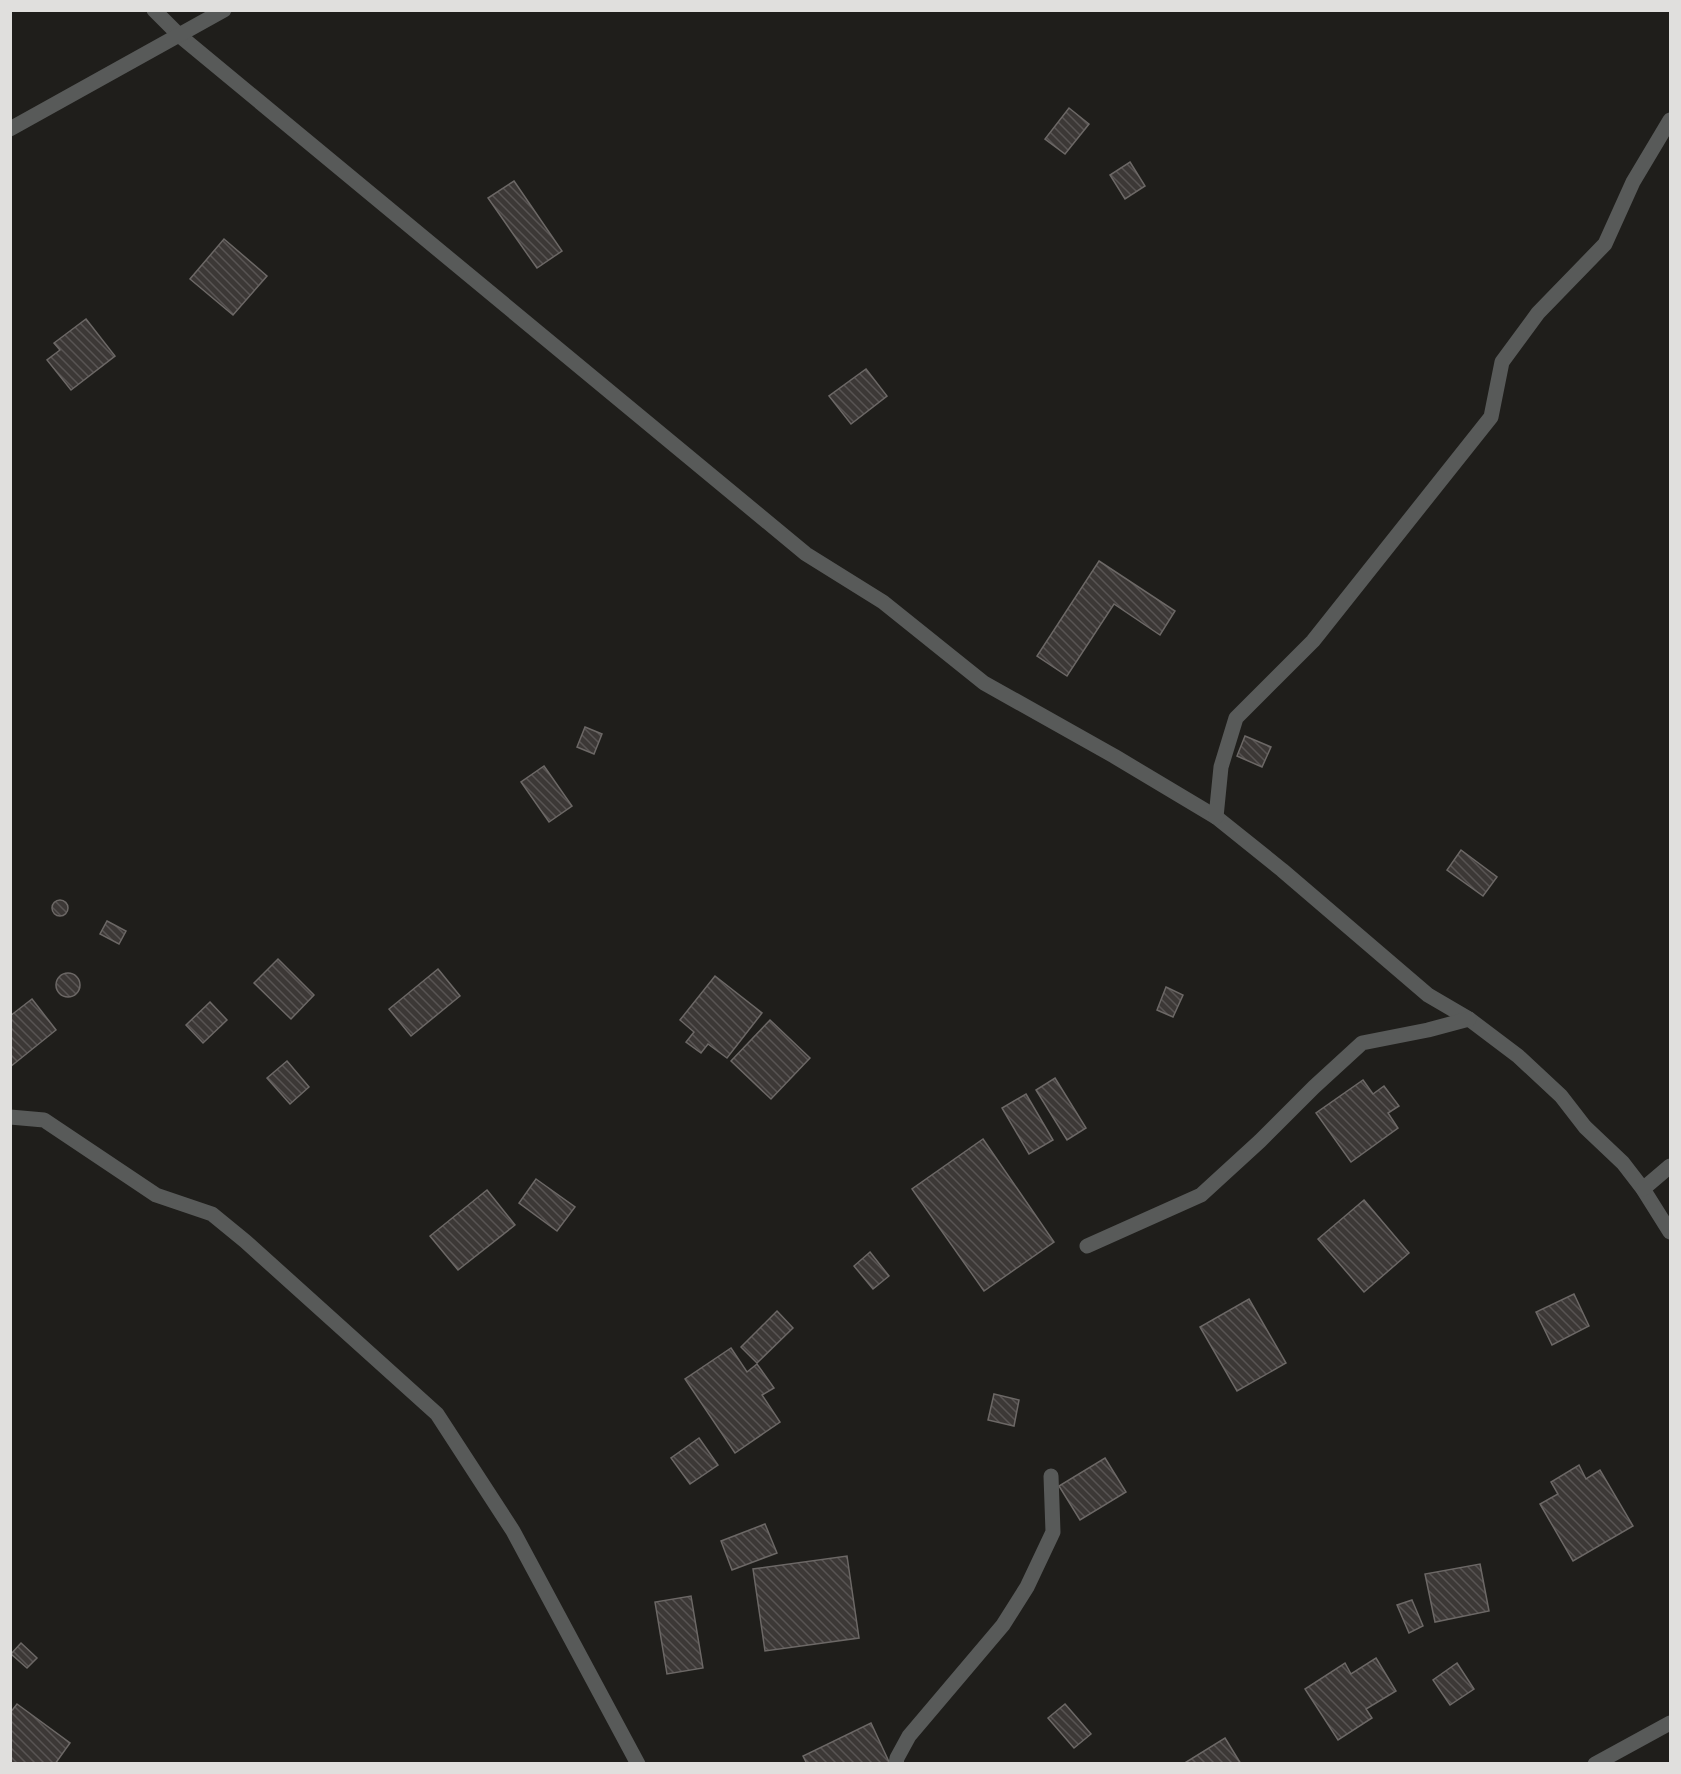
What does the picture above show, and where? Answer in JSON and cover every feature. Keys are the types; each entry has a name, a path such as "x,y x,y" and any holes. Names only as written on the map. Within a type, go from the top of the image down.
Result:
{"street":[{"path":"154,10 180,36 807,554 883,602 984,683 1114,756 1215,817 1282,870 1428,995 1469,1019 1518,1056 1561,1096 1585,1127 1623,1163 1671,1232"},
{"path":"10,129 224,10"},
{"path":"1215,817 1221,767 1236,718 1313,641 1491,417 1502,362 1538,313 1605,244 1633,182 1671,120"},
{"path":"1087,1245 1201,1195 1362,1043 1469,1019"},
{"path":"10,1117 44,1120 156,1194 212,1214 437,1414 513,1531 638,1764"},
{"path":"1643,1189 1671,1166"},
{"path":"896,1764 909,1736 1004,1625 1027,1587 1053,1532 1051,1476"},
{"path":"1595,1764 1671,1723"}],"building":[{"path":"1069,108 1089,124 1065,154 1045,139"},
{"path":"1130,162 1145,186 1125,199 1110,175"},
{"path":"514,181 562,251 537,268 488,198"},
{"path":"224,239 267,276 233,315 190,279"},
{"path":"86,319 115,356 71,390 47,360 60,350 54,343"},
{"path":"866,369 887,396 851,424 829,396"},
{"path":"1099,561 1175,611 1160,635 1114,604 1067,676 1037,656"},
{"path":"585,727 602,734 594,754 577,747"},
{"path":"1245,736 1271,747 1262,767 1237,756"},
{"path":"544,766 572,806 549,822 521,782"},
{"path":"1461,850 1497,877 1483,896 1447,870"},
{"path":"57,900 63,900 68,908 66,914 57,916 52,911 52,905"},
{"path":"107,921 126,931 119,944 100,934"},
{"path":"278,959 314,995 291,1019 254,983"},
{"path":"438,969 460,996 411,1036 389,1009"},
{"path":"68,973 77,976 80,985 77,994 68,997 59,994 56,985 59,976"},
{"path":"715,976 762,1013 727,1058 708,1044 701,1053 686,1042 694,1032 680,1020"},
{"path":"1166,987 1183,995 1173,1017 1157,1010"},
{"path":"32,999 56,1030 10,1067 10,1016"},
{"path":"210,1002 227,1020 203,1043 186,1025"},
{"path":"770,1020 810,1058 771,1099 731,1061"},
{"path":"287,1061 309,1087 290,1104 267,1078"},
{"path":"1055,1078 1086,1128 1067,1140 1036,1090"},
{"path":"1363,1080 1373,1094 1384,1086 1399,1106 1388,1113 1398,1128 1351,1162 1316,1113"},
{"path":"1026,1094 1053,1140 1029,1154 1002,1108"},
{"path":"983,1139 1054,1242 984,1291 912,1189"},
{"path":"536,1179 575,1207 557,1231 519,1203"},
{"path":"487,1190 515,1225 458,1270 430,1236"},
{"path":"1364,1200 1409,1253 1364,1292 1318,1239"},
{"path":"870,1252 889,1276 873,1289 854,1266"},
{"path":"1574,1294 1589,1326 1552,1345 1536,1312"},
{"path":"1249,1299 1286,1363 1237,1391 1200,1327"},
{"path":"777,1311 793,1328 757,1363 741,1347"},
{"path":"731,1348 747,1372 757,1364 774,1388 762,1395 780,1422 735,1453 685,1379"},
{"path":"994,1394 1019,1400 1014,1426 988,1420"},
{"path":"699,1438 718,1465 690,1484 671,1458"},
{"path":"1105,1458 1126,1492 1080,1520 1059,1486"},
{"path":"1579,1465 1586,1479 1600,1470 1633,1526 1573,1561 1540,1504 1558,1494 1551,1482"},
{"path":"765,1524 777,1553 732,1570 721,1541"},
{"path":"847,1556 859,1638 765,1651 753,1569"},
{"path":"1480,1564 1489,1611 1435,1622 1425,1574"},
{"path":"691,1596 703,1668 667,1674 655,1602"},
{"path":"1412,1600 1423,1626 1409,1633 1397,1605"},
{"path":"21,1643 37,1658 27,1668 11,1654"},
{"path":"1376,1658 1396,1691 1366,1709 1372,1718 1338,1740 1305,1689 1345,1663 1351,1674"},
{"path":"1457,1663 1474,1689 1450,1705 1433,1680"},
{"path":"17,1704 70,1743 55,1764 10,1764 10,1713"},
{"path":"1065,1704 1091,1734 1074,1748 1048,1718"},
{"path":"871,1723 890,1764 807,1764 803,1756"},
{"path":"1225,1738 1241,1764 1183,1764"}]}
